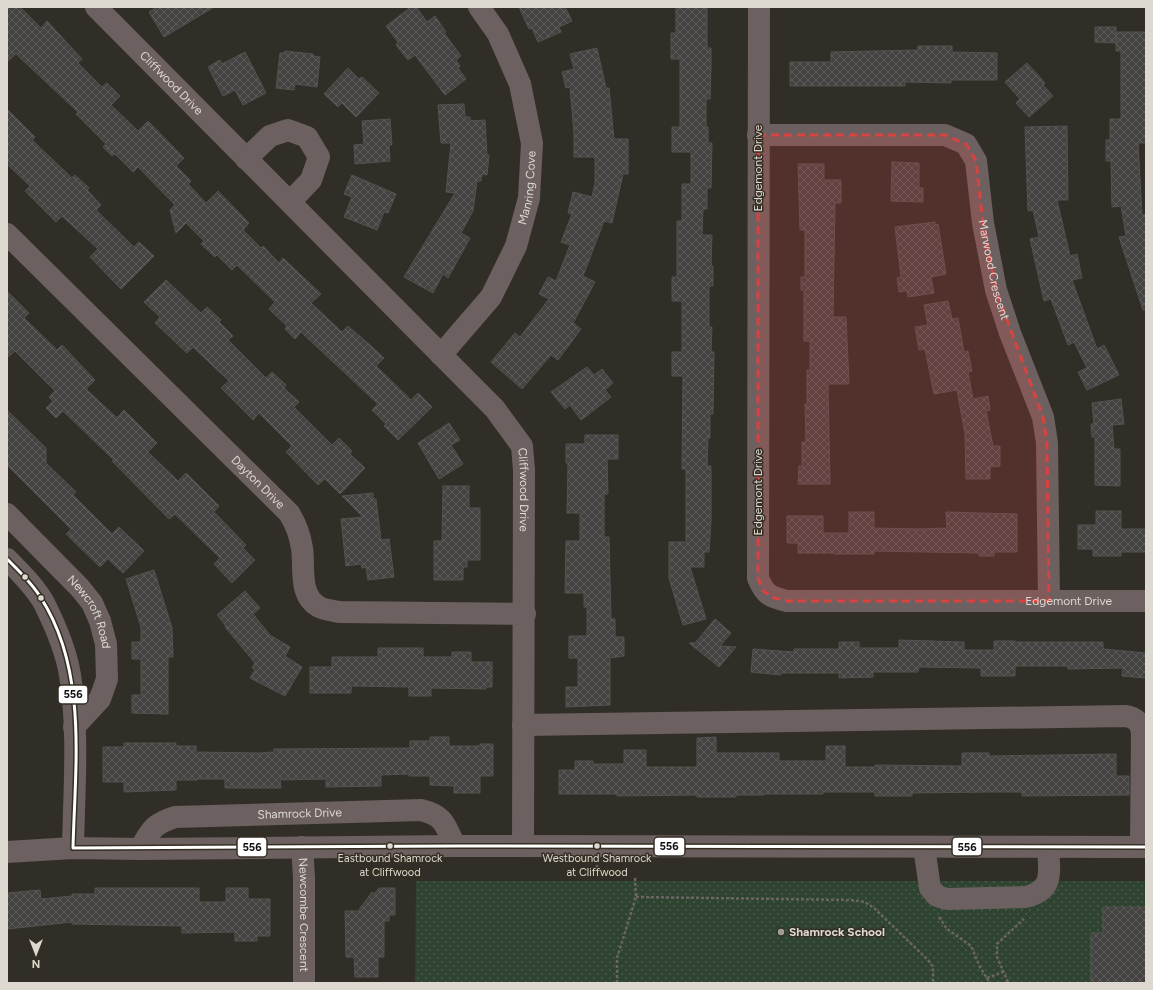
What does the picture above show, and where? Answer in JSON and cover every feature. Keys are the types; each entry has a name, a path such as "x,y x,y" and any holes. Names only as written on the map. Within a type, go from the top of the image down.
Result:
{"street":[{"name":"Cliffwood Drive","path":"97,7 495,410 522,446 524,470 523,846"},
{"name":"Manring Cove","path":"441,355 491,297 516,246 529,198 532,143 520,84 498,34 479,7"},
{"name":"Edgemont Drive","path":"759,7 758,578 763,591 774,598 787,602 1146,602"},
{"path":"246,159 270,136 288,130 307,137 319,157 311,180 290,202"},
{"name":"Marwood Crescent","path":"758,135 945,135 966,144 976,161 985,236 996,290 1010,333 1043,417 1048,443 1049,601"},
{"name":"Dayton Drive","path":"7,234 289,513 296,524 302,548 304,588 310,599 320,608 340,612 524,614"},
{"name":"Newcroft Road","path":"7,514 80,588 92,603 100,621 106,644 107,679 100,699 74,727"},
{"path":"7,559 22,575 43,602 60,639 70,674 74,727 73,848"},
{"path":"7,852 73,848 140,849 455,846 1144,847 1142,732 1141,725 1135,718 1126,716 523,725"},
{"name":"Shamrock Drive","path":"140,849 149,833 159,822 175,816 421,810 436,814 445,825 455,846"},
{"name":"Newcombe Crescent","path":"302,847 304,877 304,983"},
{"path":"924,847 930,888 937,896 947,899 1026,897 1038,894 1050,877 1048,847"}],"path":[{"path":"597,863 598,877"},
{"path":"617,983 617,958 636,897 635,877"},
{"path":"937,896 936,913 947,929 971,946 990,983"},
{"path":"636,897 851,900 865,902 875,908 928,960 933,967 933,983"},
{"path":"1008,982 997,957 997,944 1024,919"},
{"path":"987,978 1003,972"}],"highlighted area":[{"path":"758,135 945,135 966,144 976,161 983,223 996,290 1043,417 1047,443 1049,601 787,601 774,598 763,591 758,578"}],"green space":[{"name":"Shamrock School","path":"416,881 1146,881 1146,983 415,983"}],"building":[{"path":"7,7 20,7 41,28 47,21 82,59 78,63 102,87 107,83 120,96 111,105 138,131 148,121 184,158 176,166 191,181 188,184 206,203 218,191 249,223 243,230 261,248 263,246 279,263 283,258 321,294 311,303 342,332 348,326 384,358 376,366 411,400 418,393 432,407 398,440 384,426 386,424 372,410 378,404 301,332 295,339 285,329 287,326 269,309 275,302 237,265 232,270 217,255 215,257 201,244 204,241 186,223 176,233 170,210 175,205 138,167 133,172 115,154 112,156 103,147 106,144 76,114 78,112 16,54 7,62"},
{"path":"157,7 214,7 164,37 149,12"},
{"path":"411,7 416,7 427,22 435,16 446,32 444,33 461,56 456,60 460,66 458,68 466,79 445,95 415,55 408,60 396,45 398,42 386,26"},
{"path":"519,7 565,7 572,21 559,27 561,32 538,42 532,28 529,29"},
{"path":"676,7 707,7 707,48 711,48 710,99 706,99 706,127 708,127 708,143 712,143 711,188 707,188 707,209 703,209 702,235 712,235 711,266 713,266 713,286 709,286 709,327 712,327 711,352 714,352 713,414 710,414 710,438 708,438 707,466 711,466 711,521 709,552 704,552 704,567 690,567 706,619 683,625 669,578 669,542 686,542 686,469 682,469 683,376 672,376 672,352 682,352 682,301 672,301 672,277 677,277 677,221 682,221 682,184 691,184 691,152 672,152 672,127 680,127 680,59 671,59 671,33 676,33"},
{"path":"1095,27 1116,27 1116,43 1095,42"},
{"path":"1116,32 1146,32 1146,143 1138,143 1142,215 1146,214 1146,310 1143,310 1119,237 1126,236 1121,206 1112,207 1111,161 1106,161 1106,140 1110,140 1110,119 1121,119 1121,51 1116,51"},
{"path":"918,46 952,46 952,52 997,53 997,80 951,80 951,83 905,82 905,86 790,86 790,62 831,62 831,52 918,50"},
{"path":"597,48 606,88 609,88 614,139 628,139 628,174 623,174 612,223 604,221 583,276 595,282 573,323 581,329 558,360 551,355 522,389 491,362 515,333 520,337 549,299 539,294 548,277 556,281 570,245 561,242 572,214 568,213 573,192 592,197 595,183 595,157 574,157 574,134 570,87 566,88 562,72 574,69 570,54"},
{"path":"285,51 313,54 313,56 320,57 317,87 295,84 294,90 276,88 280,53 284,53"},
{"path":"245,52 266,93 243,105 235,90 223,96 208,67 220,60 222,64"},
{"path":"1027,63 1045,83 1043,85 1053,96 1029,117 1016,103 1020,99 1005,82"},
{"path":"348,68 359,79 362,77 379,93 356,117 342,103 338,107 324,94"},
{"path":"464,104 465,117 470,117 470,121 485,120 487,155 489,155 487,175 482,174 481,181 477,181 473,211 461,233 470,238 448,278 443,274 433,293 404,277 455,193 446,192 451,143 441,143 438,105"},
{"path":"7,109 35,137 32,140 72,178 75,175 89,188 87,190 101,205 96,210 134,247 139,242 154,256 121,289 90,257 98,249 62,216 56,222 25,191 30,186 7,164"},
{"path":"390,119 392,145 389,145 390,161 355,164 354,145 364,144 362,121"},
{"path":"1067,126 1068,200 1057,200 1070,256 1077,254 1082,278 1072,280 1097,349 1104,345 1119,375 1087,390 1078,372 1087,368 1074,342 1068,345 1051,299 1044,301 1030,239 1039,237 1033,210 1028,211 1025,127"},
{"path":"892,162 919,163 919,188 923,188 923,202 891,201"},
{"path":"798,164 824,164 824,180 841,180 841,203 835,203 833,317 846,317 849,384 828,384 830,484 798,484 799,466 802,466 802,442 806,442 805,404 807,404 807,370 810,370 810,341 804,341 804,290 801,290 801,277 805,277 805,230 800,230"},
{"path":"352,175 396,194 388,213 384,212 377,230 344,217 352,197 344,194"},
{"path":"935,222 935,225 938,224 946,274 931,277 934,293 908,297 907,291 899,292 897,278 901,277 895,227"},
{"path":"166,280 201,313 207,307 221,320 219,322 233,336 228,340 266,378 272,372 286,385 284,388 299,402 294,407 332,445 339,438 352,451 350,454 365,468 340,494 325,479 318,485 286,452 292,446 259,413 253,420 221,388 229,381 193,347 187,353 155,323 160,317 144,302"},
{"path":"7,291 29,313 24,318 57,350 62,345 95,380 86,389 117,418 124,410 157,443 148,452 178,481 186,473 219,506 214,512 246,545 243,548 255,560 232,583 214,564 220,558 175,514 169,519 112,461 114,460 63,411 56,418 46,408 53,401 49,397 55,391 15,351 7,358"},
{"path":"948,301 952,319 958,318 964,352 968,351 972,371 968,372 973,399 988,396 990,410 986,411 993,446 1000,446 1000,466 990,467 990,479 966,479 965,434 957,390 934,394 925,349 919,350 915,327 928,325 924,305"},
{"path":"587,367 594,375 602,369 613,383 605,390 611,397 581,420 570,405 565,409 551,392"},
{"path":"1121,399 1124,424 1112,425 1114,449 1120,449 1120,486 1095,485 1095,437 1092,437 1091,424 1094,424 1092,403"},
{"path":"7,410 46,448 46,463 76,492 73,495 112,534 119,527 144,551 123,573 108,559 100,567 66,534 71,529 7,465"},
{"path":"449,423 460,440 451,445 463,464 439,479 418,443"},
{"path":"585,435 618,435 618,459 607,459 608,494 604,494 604,537 609,537 611,619 615,619 615,637 624,637 624,656 610,658 610,705 566,707 566,687 578,687 578,658 569,658 569,636 587,636 587,607 584,607 584,593 565,593 566,541 580,541 580,513 567,513 568,463 566,463 566,444 585,444"},
{"path":"443,486 469,486 469,508 480,508 480,560 467,560 467,567 463,567 463,580 434,580 434,541 442,541"},
{"path":"373,493 373,499 376,499 381,540 389,539 394,577 368,580 366,567 362,568 361,564 346,566 341,519 363,517 342,496"},
{"path":"1096,511 1121,511 1121,529 1146,529 1146,552 1121,552 1121,556 1093,556 1093,549 1078,549 1078,525 1096,525"},
{"path":"849,512 874,512 874,528 921,529 947,528 946,512 1017,514 1017,552 994,552 994,556 979,556 979,553 874,551 874,554 798,553 798,543 787,543 787,516 823,516 823,533 849,533"},
{"path":"154,570 172,628 173,657 168,657 168,714 132,713 132,695 141,695 141,659 132,659 132,642 141,642 141,627 126,579"},
{"path":"245,591 260,608 253,614 270,635 290,647 285,656 302,667 285,696 250,678 255,670 252,668 255,663 217,615"},
{"path":"715,619 731,633 720,646 736,647 719,667 689,643 695,643"},
{"path":"899,640 964,642 964,650 994,650 994,641 1103,642 1103,649 1146,653 1146,678 1122,676 1123,668 1068,669 1068,666 1015,666 1015,676 981,676 981,668 919,667 918,672 873,672 873,677 839,678 839,673 781,673 781,675 751,672 753,649 794,652 794,649 839,649 839,642 859,642 859,648 899,648"},
{"path":"378,648 423,648 423,657 452,657 452,652 471,652 471,662 492,662 492,687 486,687 486,689 431,688 431,696 409,696 409,687 351,686 351,693 310,693 310,667 332,667 332,657 378,657"},
{"path":"430,737 449,737 449,746 480,746 480,744 493,744 493,776 480,776 480,793 454,793 454,786 430,785 430,776 409,776 409,774 381,775 381,786 326,787 326,779 280,780 281,788 225,788 225,779 197,779 176,780 176,790 124,792 124,782 103,782 103,747 124,747 124,743 176,743 176,746 196,746 196,752 259,753 274,752 274,749 410,748 410,741 430,741"},
{"path":"716,737 716,753 779,753 779,761 826,761 826,746 845,746 845,767 875,767 875,765 962,766 962,753 989,753 989,756 1116,754 1116,776 1129,776 1129,795 1022,796 1022,792 912,793 912,796 875,796 875,792 823,792 823,794 736,795 736,797 697,797 697,795 617,796 617,794 559,794 559,770 575,770 575,761 593,761 593,764 624,764 624,750 646,750 646,767 697,767 697,738"},
{"path":"95,888 199,888 199,902 226,902 226,888 248,888 248,899 270,899 270,936 257,936 257,941 235,941 235,932 182,933 182,926 72,924 72,922 7,929 7,893 40,890 41,899 72,896 72,894 95,894"},
{"path":"379,888 395,888 395,915 389,915 389,921 384,921 384,957 378,957 378,977 355,977 354,957 346,957 345,911 358,911 372,892 374,894"},
{"path":"1103,907 1146,907 1146,983 1091,983 1091,933 1103,933"}],"transit line":[{"name":"556","path":"7,559 29,582 41,598 56,626 66,656 72,688 75,720 76,752 73,848"},
{"name":"556","path":"73,848 455,846 1146,847"}],"place":[{"name":"Eastbound Shamrock at Cliffwood","path":"390,846"},
{"name":"Westbound Shamrock at Cliffwood","path":"597,846"},
{"name":"Shamrock School","path":"781,932"}]}
